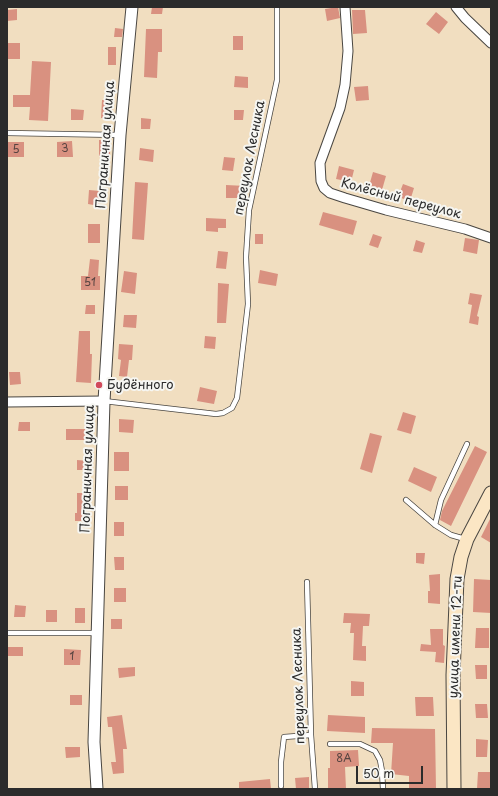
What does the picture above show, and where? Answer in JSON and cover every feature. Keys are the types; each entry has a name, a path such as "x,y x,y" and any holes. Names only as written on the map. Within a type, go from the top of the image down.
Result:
{"main road":[{"name":"улица имени 12-ти","path":"454,789 453,675 455,603 460,557 491,493"}],"street":[{"name":"Пограничная улица","path":"97,789 94,742 104,401 120,135 132,7"},
{"name":"Колёсный переулок","path":"345,7 348,51 345,85 340,108 320,163 320,181 324,188 330,193 345,198 386,210 465,229 491,238"},
{"path":"456,7 465,18 491,43"},
{"path":"7,402 104,401"}],"lane":[{"name":"переулок Лесника","path":"104,401 216,414 223,413 232,408 237,398 240,386 248,304 246,257 249,210 277,80 277,7"},
{"path":"7,133 120,135"},
{"path":"434,525 441,500 467,444"},
{"path":"406,500 434,525 452,535 467,540"},
{"name":"переулок Лесника","path":"307,582 311,735 315,789"},
{"path":"7,633 97,634"},
{"path":"281,786 282,742 284,737 311,735"},
{"path":"330,744 360,744 374,751 380,760 383,789"}],"building":[{"path":"152,7 163,7 162,14 151,14"},
{"path":"338,7 340,18 327,21 325,9"},
{"path":"17,9 17,20 7,21 7,10"},
{"path":"352,10 365,10 367,33 353,34"},
{"path":"436,12 448,22 439,34 426,24"},
{"path":"115,28 123,29 122,37 114,37"},
{"path":"146,29 162,29 162,52 158,52 157,78 144,77"},
{"path":"233,36 243,36 243,50 233,50"},
{"path":"8,43 20,43 20,59 8,59"},
{"path":"108,47 116,47 116,65 108,65"},
{"path":"32,61 51,62 48,121 29,120 30,107 13,107 13,95 30,95"},
{"path":"235,76 248,77 248,88 234,87"},
{"path":"368,86 369,100 356,101 354,87"},
{"path":"102,100 113,100 112,119 101,118"},
{"path":"71,109 84,110 83,120 71,120"},
{"path":"234,110 244,110 243,120 234,120"},
{"path":"141,118 151,119 150,129 141,129"},
{"path":"99,140 110,140 110,156 99,156"},
{"path":"72,141 73,157 57,157 57,142"},
{"path":"8,142 24,142 24,157 8,157"},
{"path":"140,148 154,150 153,162 139,160"},
{"path":"224,157 235,158 233,171 222,170"},
{"path":"339,166 354,170 351,182 336,179"},
{"path":"373,172 386,176 382,190 369,186"},
{"path":"135,182 148,183 144,240 132,239"},
{"path":"403,184 414,188 410,201 398,197"},
{"path":"226,185 246,186 246,198 226,198"},
{"path":"89,190 100,191 99,206 88,204"},
{"path":"323,212 357,221 353,235 319,225"},
{"path":"206,218 226,219 226,228 218,228 218,232 206,231"},
{"path":"88,224 100,224 100,243 88,243"},
{"path":"255,234 263,234 263,244 255,244"},
{"path":"373,234 382,237 378,248 369,245"},
{"path":"465,238 479,240 477,254 463,251"},
{"path":"416,240 425,243 422,253 413,251"},
{"path":"218,251 228,252 226,269 216,268"},
{"path":"90,259 99,260 98,276 100,276 100,290 81,290 81,276 88,276"},
{"path":"260,270 278,274 276,286 258,283"},
{"path":"124,271 137,273 135,294 121,292"},
{"path":"218,283 229,284 226,323 217,323"},
{"path":"470,293 482,295 477,316 479,317 478,325 469,323 472,305 468,304"},
{"path":"86,305 95,305 95,314 85,314"},
{"path":"124,315 137,315 136,328 123,327"},
{"path":"79,331 90,331 90,354 92,354 91,383 76,382"},
{"path":"205,336 216,337 215,349 204,348"},
{"path":"119,344 133,345 132,360 129,360 127,377 119,376 121,360 118,359"},
{"path":"9,372 20,372 21,384 10,385"},
{"path":"200,387 217,391 214,404 197,401"},
{"path":"403,412 416,416 411,434 397,430"},
{"path":"119,419 134,420 133,433 119,432"},
{"path":"19,422 30,422 30,431 18,431"},
{"path":"66,429 85,429 85,440 66,440"},
{"path":"370,433 382,436 372,473 360,469"},
{"path":"475,446 487,452 451,526 440,520 442,511"},
{"path":"114,452 129,452 129,471 114,471"},
{"path":"77,460 89,461 89,470 77,470"},
{"path":"414,467 437,477 431,492 408,481"},
{"path":"115,486 128,486 128,500 115,500"},
{"path":"77,493 86,493 84,521 75,521 75,513 77,513"},
{"path":"491,517 491,543 481,537"},
{"path":"114,522 124,522 124,536 114,536"},
{"path":"416,553 425,553 424,564 416,563"},
{"path":"114,557 124,557 124,570 115,570"},
{"path":"440,574 440,604 428,603 428,591 430,591 429,575"},
{"path":"474,579 491,580 491,613 473,612"},
{"path":"114,588 126,588 126,602 114,602"},
{"path":"15,605 26,606 25,617 14,617"},
{"path":"75,608 85,608 85,623 75,623"},
{"path":"46,610 57,610 57,622 46,622"},
{"path":"344,613 370,614 369,626 363,626 362,646 366,646 366,661 353,660 354,633 350,633 351,623 343,623"},
{"path":"111,619 122,619 122,629 111,629"},
{"path":"476,628 489,628 489,648 475,648"},
{"path":"430,629 443,629 443,645 445,646 444,663 435,662 436,652 420,651 421,644 431,645"},
{"path":"7,647 23,647 23,656 7,656"},
{"path":"64,649 81,650 80,665 64,665"},
{"path":"475,665 487,665 487,679 476,679"},
{"path":"135,667 135,676 119,678 118,668"},
{"path":"351,681 364,682 364,696 351,696"},
{"path":"70,695 82,695 82,705 70,705"},
{"path":"415,697 433,697 434,716 416,716"},
{"path":"475,704 487,704 488,718 476,718"},
{"path":"122,715 127,749 123,749 124,773 113,774 111,762 116,762 112,727 108,727 107,717"},
{"path":"328,715 365,717 365,733 327,731"},
{"path":"372,728 435,729 436,789 409,789 409,776 391,774 393,743 371,743"},
{"path":"476,739 488,740 487,757 476,757"},
{"path":"65,747 80,747 80,757 66,758"},
{"path":"358,750 359,766 345,767 346,789 328,789 330,751"},
{"path":"478,772 491,772 490,789 477,789"},
{"path":"309,777 309,789 296,789 295,778"},
{"path":"270,779 271,789 239,789 239,782"}],"place":[{"name":"Будённого","path":"99,385"}]}
